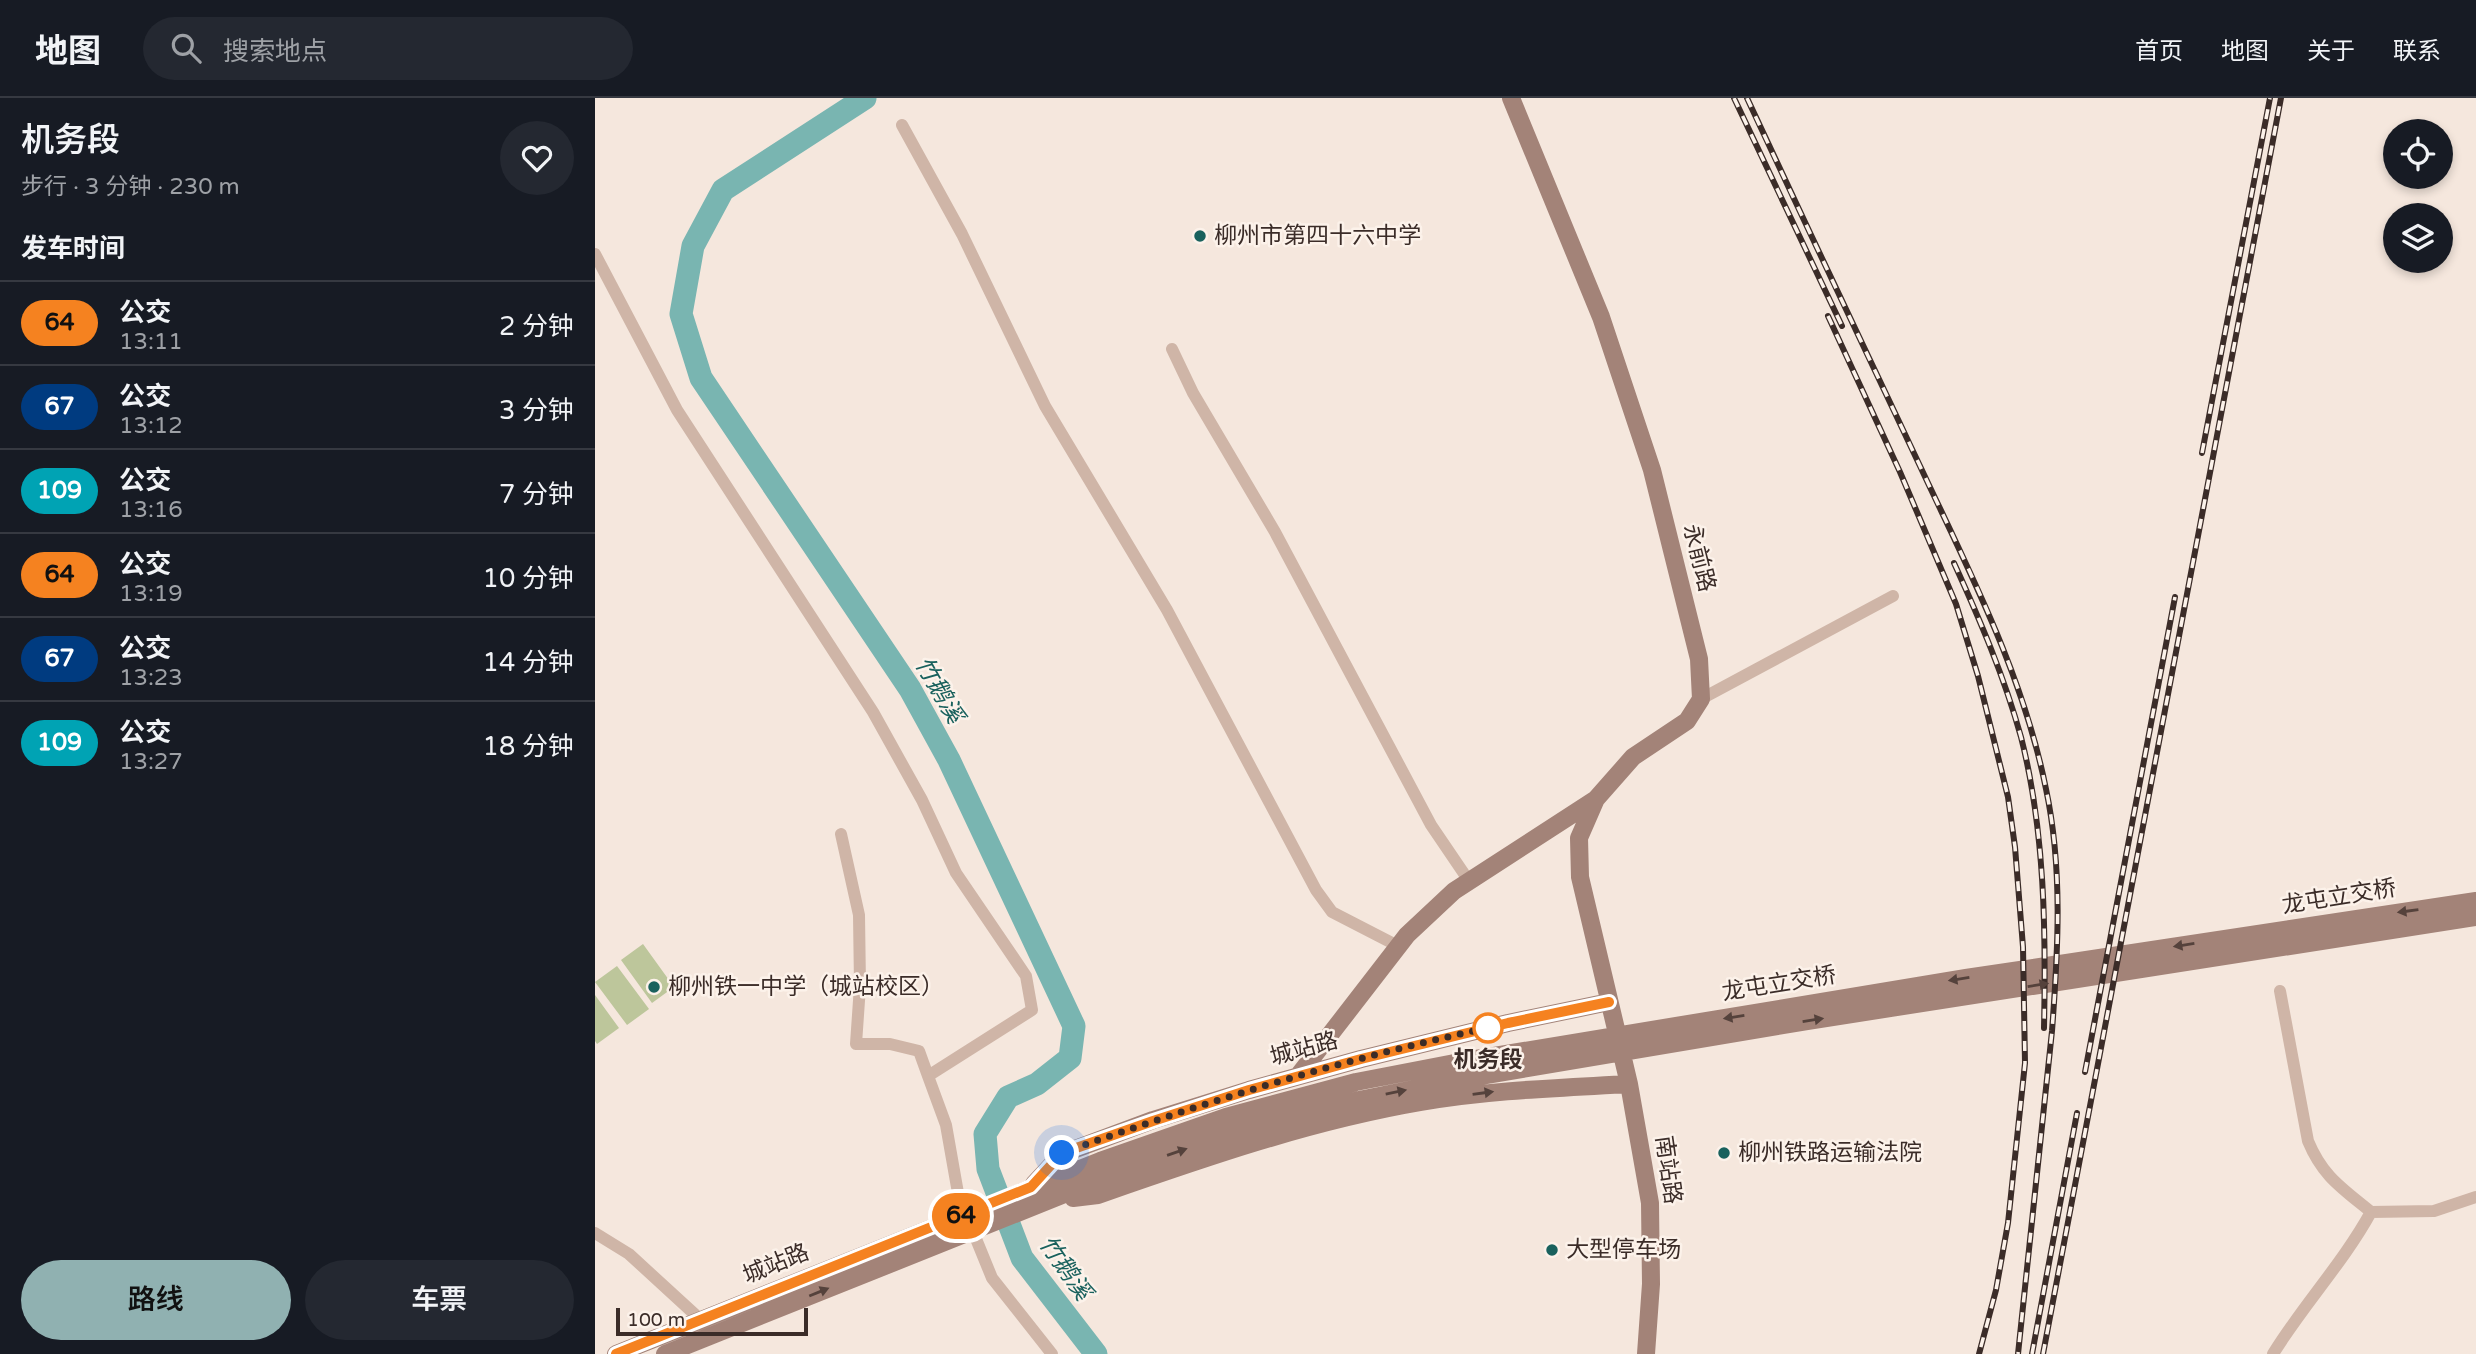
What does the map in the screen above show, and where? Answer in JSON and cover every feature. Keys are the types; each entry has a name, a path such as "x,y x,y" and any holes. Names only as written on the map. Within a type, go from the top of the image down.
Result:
{"main road":[{"name":"永前路","path":"1511,98 1601,317 1652,470 1699,659 1701,699"},
{"path":"1298,1076 1407,935 1454,891 1596,799 1633,757 1687,721 1701,699"},
{"path":"1596,799 1579,838 1580,877 1609,1002"},
{"name":"龙屯立交桥","path":"1100,1161 1226,1117 1356,1082 1471,1060 1966,978 2476,901"},
{"name":"龙屯立交桥","path":"1112,1175 1228,1134 1359,1100 1474,1077 1807,1021 2476,917"},
{"name":"城站路","path":"1031,1197 1062,1153 1153,1121 1298,1076 1508,1023 1609,1002"},
{"name":"南站路","path":"1609,1002 1629,1084 1650,1203 1651,1284 1644,1352"},
{"name":"城站路","path":"1031,1197 1098,1195 1242,1145 1377,1110 1496,1091 1629,1084"},
{"name":"城站路","path":"616,1354 705,1328 1031,1197 1100,1161"},
{"name":"城站路","path":"1031,1197 1112,1175"},
{"name":"城站路","path":"673,1353 705,1328"}],"street":[{"path":"902,125 962,234 1045,405 1167,610 1316,890 1332,912 1398,946"},
{"path":"595,254 677,410 873,712 922,800 956,873 1026,976 1032,1010 928,1076"},
{"path":"1172,349 1193,393 1275,532 1431,825 1469,881"},
{"path":"1701,699 1893,596"},
{"path":"841,834 859,915 860,986 856,1044 890,1044 919,1051 946,1125 958,1193 974,1220 992,1278 1052,1354"},
{"path":"2280,991 2308,1141 2317,1162 2328,1177 2371,1212 2434,1212 2476,1197"},
{"path":"2273,1354 2290,1326 2359,1235 2371,1212"},
{"path":"595,1234 629,1254 705,1328"}],"green space":[{"path":"643,944 674,987 652,1003 621,960"},
{"path":"617,966 649,1009 627,1025 595,982"},
{"path":"595,995 619,1028 597,1044 595,1041"}],"waterway":[{"name":"竹鹅溪","path":"865,98 723,190 693,246 681,314 701,378 910,689 949,760 1074,1026 1070,1058 1037,1084 1008,1097 985,1134 988,1169 1022,1258 1096,1354"}],"railway":[{"path":"1734,98 1842,326"},
{"path":"1747,98 1993,624 2023,705 2046,789 2057,880 2056,971 2018,1354"},
{"path":"2202,453 2270,98"},
{"path":"2043,1354 2281,98"},
{"path":"1828,316 1900,472 1956,604 1978,676 2008,797 2023,947 2025,1063 2008,1223 1996,1290 1979,1354"},
{"path":"1954,563 1999,670 2021,737 2029,773 2042,882 2044,1028"},
{"path":"2085,1072 2175,597"},
{"path":"2032,1354 2077,1113"}],"bus line":[{"name":"64","path":"616,1354 1031,1187 1062,1153 1249,1090 1361,1059 1508,1023 1609,1002"}],"place":[{"name":"柳州市第四十六中学","path":"1200,236"},
{"name":"柳州铁一中学（城站校区）","path":"654,987"},
{"name":"机务段","path":"1488,1028"},
{"name":"柳州铁路运输法院","path":"1724,1153"},
{"name":"大型停车场","path":"1552,1250"}],"route":[{"path":"1062,1153 1249,1090 1488,1028"}]}
